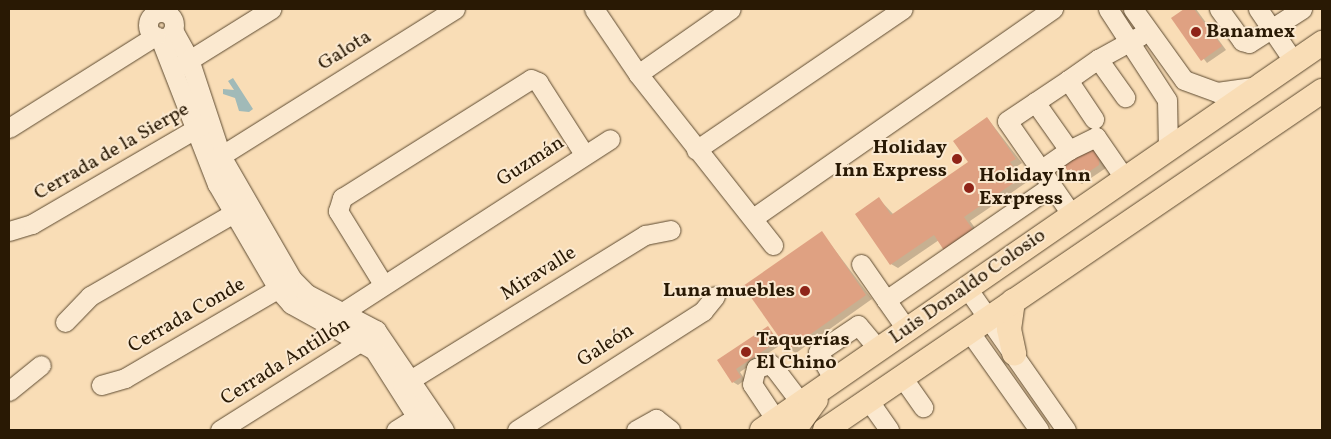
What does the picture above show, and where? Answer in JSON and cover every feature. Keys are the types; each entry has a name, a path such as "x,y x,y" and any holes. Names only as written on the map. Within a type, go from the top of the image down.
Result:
{"main road":[{"name":"Luis Donaldo Colosio","path":"778,427 800,403 1322,43"},
{"name":"Luis Donaldo Colosio","path":"826,430 1322,91"},
{"path":"1013,302 1009,329 1014,353"},
{"path":"778,427 827,385"}],"street":[{"path":"182,64 271,9"},
{"name":"Galota","path":"214,160 455,9"},
{"path":"594,9 638,74 696,150 753,218 772,245"},
{"path":"638,74 731,9"},
{"path":"696,150 903,9"},
{"path":"1108,9 1167,100 1168,149"},
{"path":"1133,9 1184,80 1217,92 1258,86"},
{"path":"1219,9 1246,43 1272,29 1302,9"},
{"path":"1258,9 1294,62"},
{"path":"753,218 1045,11"},
{"path":"1072,215 1007,122 1098,59 1148,31"},
{"path":"9,128 163,35 182,64 209,121 214,160"},
{"path":"1098,59 1125,97"},
{"path":"182,64 192,130 214,160 285,284 334,318 369,336 406,382 424,419 444,430"},
{"name":"Guzmán","path":"530,79 538,82 584,154 383,284 338,211 338,204 350,193 530,79"},
{"path":"1068,80 1094,119"},
{"path":"1035,102 1069,150"},
{"name":"Cerrada de la Sierpe","path":"9,231 32,224 209,121"},
{"path":"1040,170 1069,150 1096,137 1125,179"},
{"path":"584,154 610,139"},
{"path":"886,300 1051,186"},
{"path":"65,322 90,296 240,208"},
{"name":"Miravalle","path":"406,382 645,235 671,230"},
{"path":"861,264 907,330"},
{"name":"Cerrada Conde","path":"101,385 125,378 285,284"},
{"path":"334,318 383,284"},
{"path":"966,288 978,325 1039,430"},
{"name":"Galeón","path":"516,430 703,311 715,296"},
{"path":"827,385 818,356 826,347 858,325 878,349"},
{"path":"978,325 1014,353 1066,430"},
{"name":"Cerrada Antillón","path":"220,430 369,336"},
{"path":"778,427 752,384 756,368 764,364 776,369 800,403"},
{"path":"9,391 41,365"},
{"path":"902,378 923,407"},
{"path":"869,401 889,430"},
{"path":"396,430 424,419"},
{"path":"636,430 656,419 670,430"}],"water":[{"path":"233,78 253,109 249,112 239,111 235,98 223,94 223,89 234,90 228,81"}],"building":[{"name":"Banamex","path":"1184,9 1194,9 1222,46 1201,61 1171,18"},
{"name":"Holiday Inn Exrpress","path":"987,117 1016,159 1010,162 1021,178 964,217 974,231 945,252 934,235 890,265 855,214 879,197 891,215 968,162 953,141"},
{"path":"1101,133 1099,165 1075,181 1063,164"},
{"name":"Luna muebles","path":"822,231 866,295 788,350 743,286"},
{"name":"Taquerías El Chino","path":"768,326 778,341 736,369 741,377 732,383 717,360"}],"place":[{"name":"Banamex","path":"1196,32"},
{"name":"Holiday Inn Express","path":"957,159"},
{"name":"Holiday Inn Exrpress","path":"969,188"},
{"name":"Luna muebles","path":"805,291"},
{"name":"Taquerías El Chino","path":"746,352"}]}
